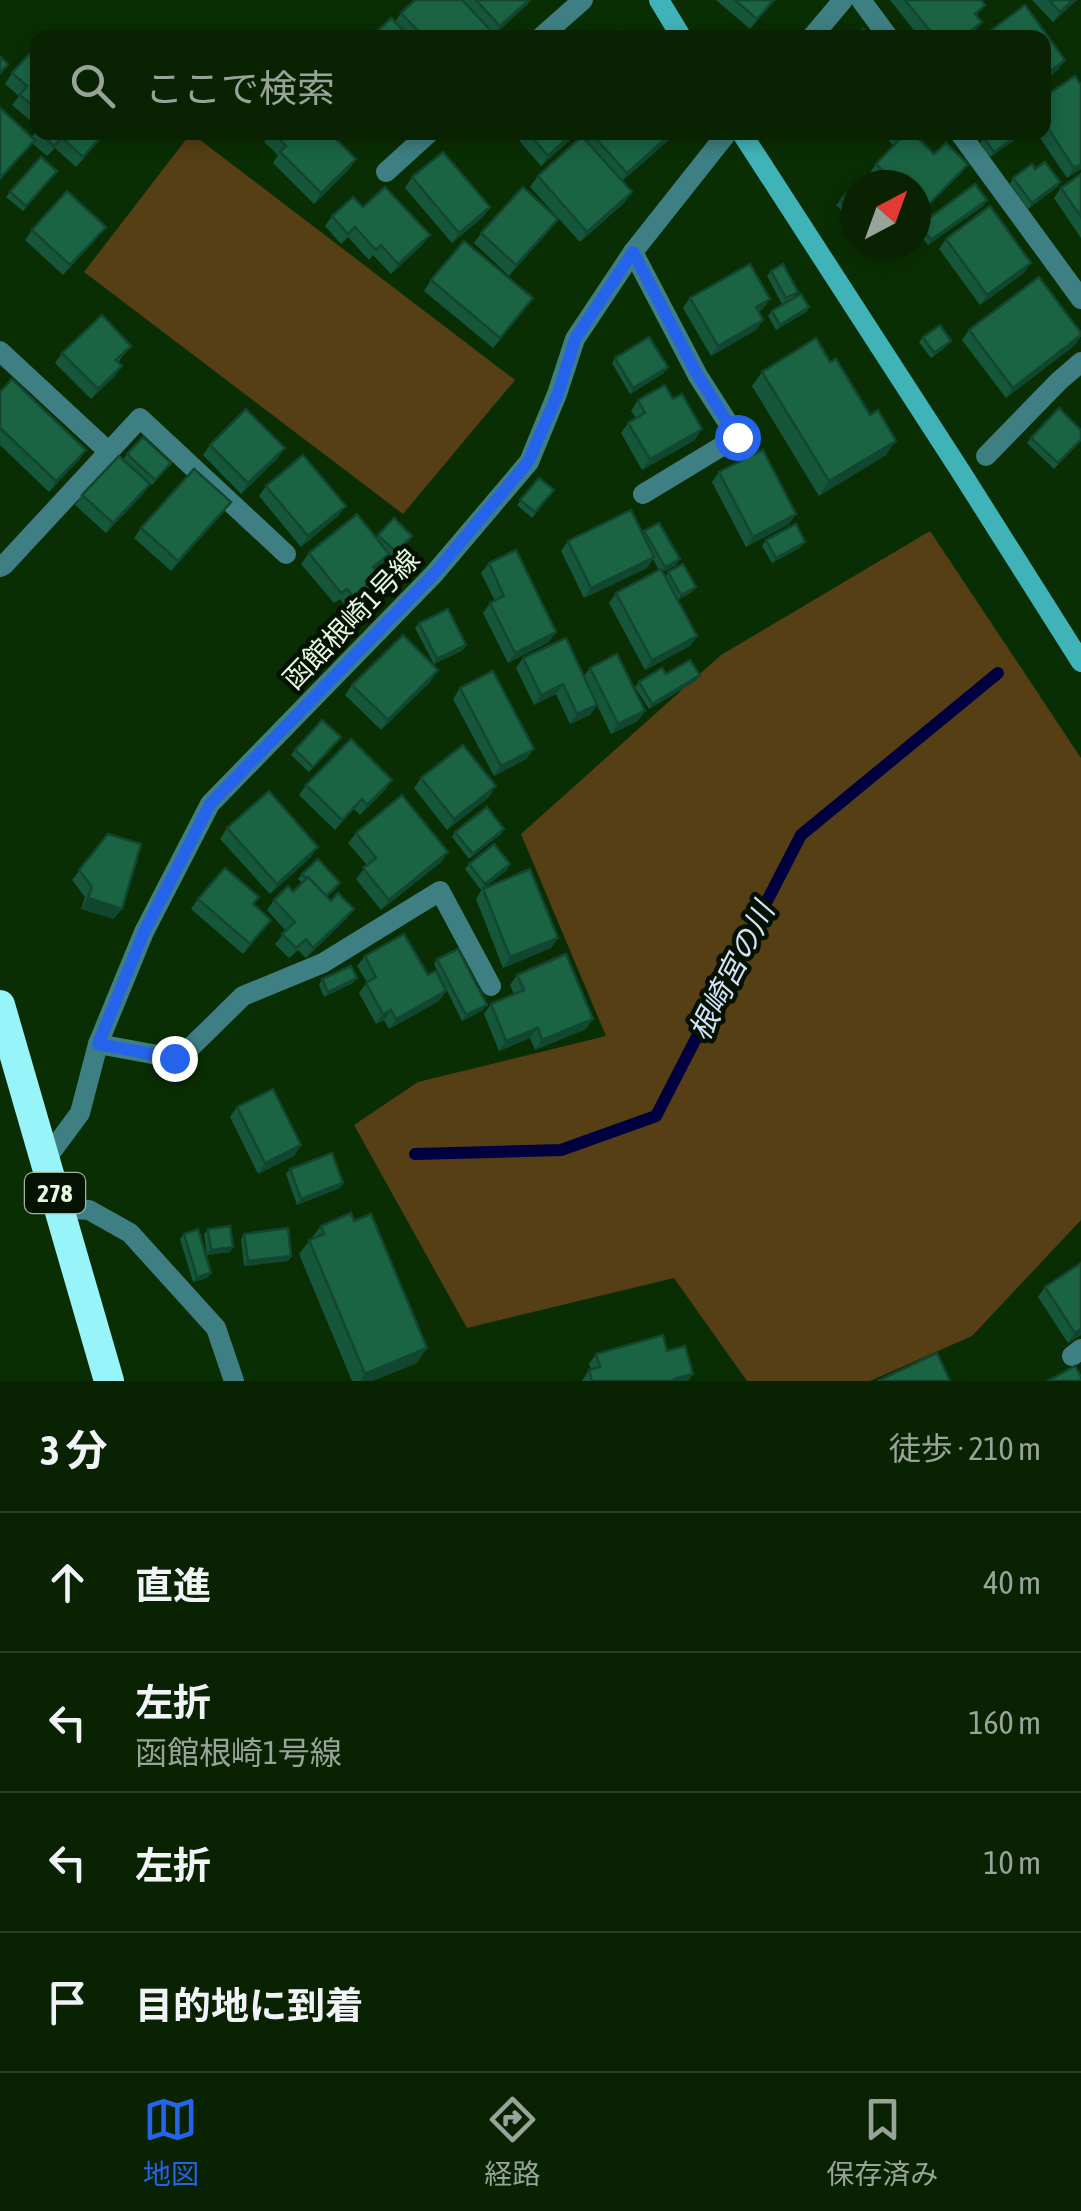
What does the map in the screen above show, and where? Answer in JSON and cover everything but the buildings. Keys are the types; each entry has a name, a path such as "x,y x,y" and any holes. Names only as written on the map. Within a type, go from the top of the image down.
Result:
{"highway":[{"name":"278","path":"0,1005 109,1381"}],"street":[{"path":"549,30 583,0"},
{"path":"659,0 677,30"},
{"path":"818,30 844,0"},
{"path":"861,0 883,30"},
{"path":"386,172 421,140"},
{"name":"函館根崎1号線","path":"46,1159 80,1113 98,1044 144,932 210,804 434,574 528,462 558,394 575,339 633,252 722,140"},
{"path":"747,140 1081,662"},
{"path":"964,140 1081,299"},
{"path":"633,252 698,376 737,437 643,494"},
{"path":"0,351 110,453"},
{"path":"986,456 1081,362"},
{"path":"0,566 140,418 286,554"},
{"path":"98,1044 174,1058 192,1046 243,996 323,963 440,891 491,986"},
{"path":"60,1208 89,1210 130,1233 216,1328 234,1381"}],"shaded area":[{"path":"186,140 200,140 515,380 403,514 84,272"},
{"path":"930,531 1081,758 1081,1220 972,1336 870,1381 747,1381 674,1278 467,1328 354,1125 418,1082 606,1036 521,834 721,655"}],"waterway":[{"name":"根崎宮の川","path":"415,1154 561,1150 656,1116 801,835 998,673"}],"route":[{"path":"174,1058 98,1044 144,932 210,804 434,574 528,462 558,394 575,339 633,252 698,376 737,437"}]}
